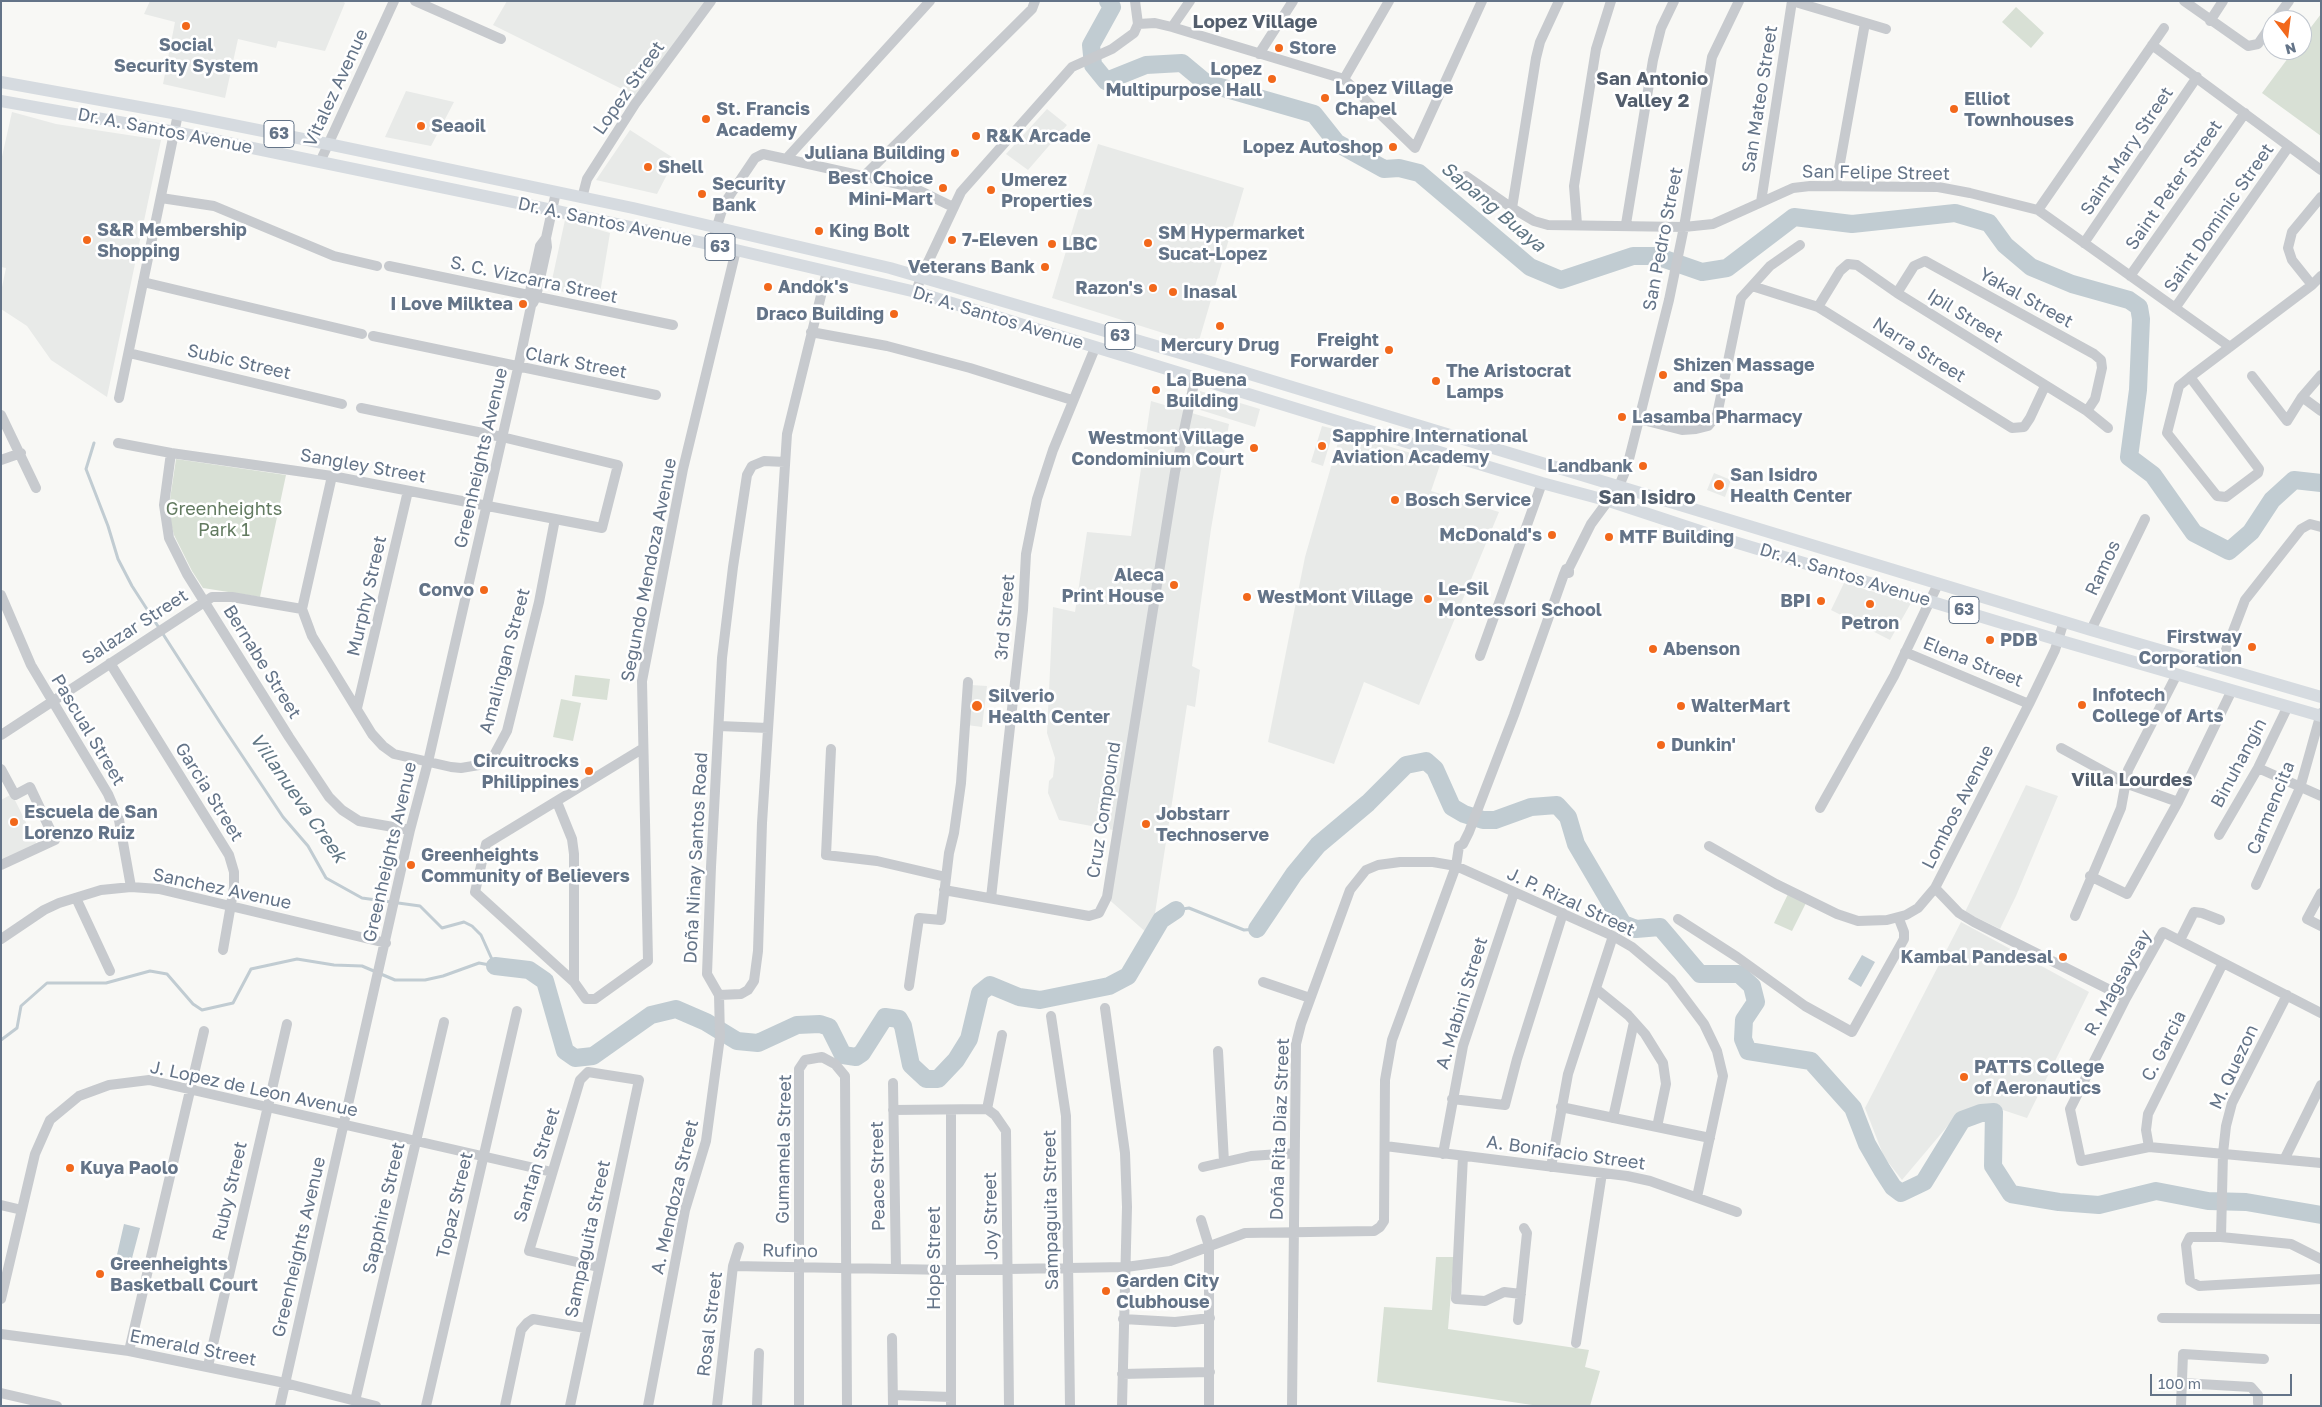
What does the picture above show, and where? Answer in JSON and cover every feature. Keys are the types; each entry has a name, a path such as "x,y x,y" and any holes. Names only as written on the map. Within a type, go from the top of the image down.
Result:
{"main road":[{"name":"Dr. A. Santos Avenue","path":"1,82 178,114 556,192 716,227 921,276 1938,584 2321,697"},
{"name":"Dr. A. Santos Avenue","path":"1,101 175,132 552,210 916,292 1182,373 1195,379 1251,393 1542,483 1609,501 2058,640 2320,715"},
{"path":"1182,373 1188,356"}],"street":[{"name":"Vitalez Avenue","path":"320,162 394,1"},
{"path":"415,1 427,4 501,39"},
{"name":"Lopez Street","path":"582,198 587,179 635,104 711,1"},
{"path":"786,159 930,1"},
{"path":"1172,27 1190,1"},
{"path":"1259,54 1293,1"},
{"path":"1344,79 1389,1"},
{"path":"1137,26 1154,30 1172,27 1344,79 1415,148 1482,1"},
{"path":"1512,208 1536,58 1540,42 1559,1"},
{"path":"1577,224 1574,186 1596,49 1611,1"},
{"path":"1626,224 1653,60 1661,28 1674,1"},
{"name":"San Pedro Street","path":"1457,861 1458,846 1463,844 1481,802 1567,572 1591,524 1619,486 1627,468 1675,271 1712,57 1739,1"},
{"path":"1792,1 1886,29"},
{"name":"San Mateo Street","path":"1761,202 1792,1"},
{"path":"2184,1 2248,46 2253,47 2262,38"},
{"path":"2210,21 2223,1"},
{"path":"864,176 1033,5"},
{"path":"916,292 921,276 952,207 975,174 1072,67 1126,40 1137,26 1135,5"},
{"path":"1836,186 1865,23"},
{"path":"2038,210 2164,28"},
{"path":"2152,45 2321,170"},
{"name":"Saint Mary Street","path":"2084,243 2197,77"},
{"name":"Saint Peter Street","path":"2130,276 2245,113"},
{"path":"119,398 178,114"},
{"name":"Saint Dominic Street","path":"2175,308 2289,146"},
{"path":"711,245 727,198 758,155 786,159 912,187 952,207"},
{"name":"San Felipe Street","path":"1466,176 1512,208 1548,225 1626,224 1684,227 1713,224 1793,188 1836,186 1950,189 2038,210 2230,347"},
{"name":"Greenheights Avenue","path":"280,1406 410,830 428,762 487,506 532,300 547,247 546,238 556,192"},
{"path":"2312,285 2292,260 2288,248 2292,232 2321,197"},
{"path":"161,198 214,206 334,256 377,266"},
{"path":"1638,419 1682,430 1708,426 1717,415 1741,298 1770,266 1800,245"},
{"name":"Segundo Mendoza Avenue","path":"574,982 586,999 595,999 648,961 642,681 683,470 736,250"},
{"name":"Yakal Street","path":"1897,292 1914,266 1925,261 2094,354 2101,360 2102,368 2095,399 2087,411"},
{"name":"Ipil Street","path":"1818,307 1840,271 1848,264 1856,265 2044,386 2087,411 2108,428"},
{"name":"S. C. Vizcarra Street","path":"389,266 532,300 673,325"},
{"path":"719,995 741,994 748,990 754,981 758,951 768,728 785,462 788,434 827,271"},
{"path":"2190,377 2259,470 2258,473 2221,498 2217,496 2167,433 2179,386 2190,377 2312,285 2321,276"},
{"name":"Clark Street","path":"143,282 367,335 518,368 656,395"},
{"name":"Narra Street","path":"1752,286 1818,307 2012,428 2024,427 2044,386"},
{"path":"811,332 887,346 970,368 1072,400"},
{"name":"3rd Street","path":"991,898 1023,610 1026,554 1038,499 1072,400 1095,348"},
{"name":"Subic Street","path":"129,353 342,404"},
{"path":"2252,376 2288,421 2302,397 2321,376"},
{"name":"Cruz Compound","path":"944,890 1089,916 1099,913 1107,898 1175,472 1195,379"},
{"path":"2302,397 2321,411"},
{"path":"361,408 502,437"},
{"path":"1,415 36,488"},
{"name":"Sangley Street","path":"118,443 171,453 332,476 602,528 618,465 502,437"},
{"path":"1,460 20,453"},
{"name":"Bernabe Street","path":"171,453 164,505 165,521 172,545 187,574 329,797 359,821 410,830"},
{"name":"Doña Ninay Santos Road","path":"719,995 707,974 723,649 747,475 752,466 764,461 785,462"},
{"path":"302,609 332,476"},
{"path":"1480,656 1542,483"},
{"name":"Murphy Street","path":"357,708 408,491"},
{"name":"Amalingan Street","path":"302,609 312,636 372,734 383,746 394,754 428,762 461,768 479,765 493,757 507,731 538,602 555,519"},
{"name":"Ramos","path":"2092,630 2145,519"},
{"path":"2219,668 2245,600 2302,529 2310,524 2321,527"},
{"path":"1820,808 1872,717 1938,584"},
{"name":"Pascual Street","path":"1,594 31,665 51,703 108,794 119,820 131,887"},
{"name":"Salazar Street","path":"1,735 212,597 232,596 302,609"},
{"name":"Lombos Avenue","path":"2064,621 2058,640 2029,704 1934,888 1960,913 1974,922 2126,998"},
{"name":"Elena Street","path":"1905,652 2029,704"},
{"name":"Garcia Street","path":"110,663 229,855 234,872 231,906 223,950"},
{"path":"2075,916 2090,876 2121,808 2128,770 2177,674"},
{"path":"909,986 919,918 942,920 944,890 961,783 968,682"},
{"path":"2090,876 2127,894 2178,802 2232,690"},
{"name":"Binuhangin","path":"2219,835 2258,768 2288,706"},
{"name":"Carmencita","path":"2256,885 2300,788 2320,715"},
{"path":"719,726 768,728"},
{"path":"2061,748 2125,783 2178,802"},
{"path":"574,982 474,892 486,844 642,749"},
{"path":"830,749 826,855 876,861 946,877"},
{"path":"2258,768 2321,796"},
{"path":"1,769 15,795 30,787 55,840 1,865"},
{"path":"557,802 572,840 574,854 574,982"},
{"path":"1710,846 1776,884 1836,914 1858,921 1899,918 1918,908 1934,888"},
{"path":"1385,1146 1385,1080 1392,1040 1457,861"},
{"name":"J. P. Rizal Street","path":"1457,861 1514,893 1563,913 1632,947 1671,980 1704,1024 1717,1051 1723,1076 1697,1197"},
{"name":"Doña Rita Diaz Street","path":"1292,1406 1296,1044 1310,998 1350,890 1366,870 1378,865 1400,862 1457,861"},
{"name":"Sanchez Avenue","path":"1,939 44,910 101,890 131,887 159,889 386,942"},
{"name":"A. Mabini Street","path":"1444,1154 1452,1099 1463,1046 1514,893"},
{"path":"2321,893 2307,919 2321,926"},
{"path":"76,898 110,971"},
{"path":"2180,940 2194,912 2202,912 2220,920"},
{"path":"1452,1099 1505,1105 1516,1059 1563,913"},
{"path":"1678,919 1737,957 1806,1006 1852,1032 1904,939 1904,932 1899,918"},
{"name":"R. Magsaysay","path":"2321,1013 2163,932 2126,998 2070,1109 2080,1161 2149,1147 2285,1158 2321,1163"},
{"path":"1551,1167 1568,1074 1613,936"},
{"name":"C. Garcia","path":"2149,1147 2146,1130 2148,1114 2224,963"},
{"path":"1264,982 1310,998"},
{"path":"1596,989 1621,1008 1645,1034 1663,1063 1666,1084 1657,1127"},
{"name":"A. Mendoza Street","path":"648,1406 685,1210 706,1141 720,1034 719,995"},
{"name":"M. Quezon","path":"2222,1237 2223,1153 2226,1126 2232,1103 2287,995"},
{"path":"1104,1008 1125,1152 1126,1267 1122,1406"},
{"name":"Topaz Street","path":"426,1406 517,1011"},
{"name":"Sampaguita Street","path":"1051,1016 1066,1116 1070,1406"},
{"name":"Sapphire Street","path":"356,1401 444,1022"},
{"path":"1612,1118 1634,1022"},
{"name":"Ruby Street","path":"208,1366 286,1024"},
{"path":"129,1350 189,1088 204,1031"},
{"path":"893,1110 987,1109 1002,1035"},
{"path":"1218,1051 1224,1162"},
{"name":"Gumamela Street","path":"798,1268 799,1069 805,1060 822,1057 835,1064 844,1076 846,1267"},
{"name":"Santan Street","path":"598,1267 528,1251 580,1080 588,1072 638,1080"},
{"name":"J. Lopez de Leon Avenue","path":"1,1299 35,1154 50,1120 80,1096 109,1085 149,1080 552,1172"},
{"name":"Sampaguita Street","path":"570,1406 638,1080"},
{"name":"Peace Street","path":"893,1083 896,1269"},
{"path":"2285,1158 2321,1085"},
{"path":"1561,1107 1710,1138"},
{"name":"Joy Street","path":"987,1109 995,1115 1006,1131 1009,1406"},
{"name":"Hope Street","path":"951,1110 951,1401"},
{"name":"A. Bonifacio Street","path":"1385,1146 1602,1173 1650,1181 1737,1212"},
{"name":"Rufino","path":"733,1266 950,1270 1126,1267 1155,1264 1245,1233 1374,1231 1384,1221 1385,1146"},
{"path":"1202,1167 1251,1156 1294,1153"},
{"path":"1463,1156 1456,1299 1485,1301 1504,1292 1521,1294"},
{"path":"1576,1343 1602,1173"},
{"path":"1,1205 22,1210"},
{"path":"1201,1220 1209,1246 1209,1406"},
{"path":"1518,1320 1527,1233 1524,1228"},
{"path":"2321,1259 2291,1244 2222,1237 2190,1237 2187,1241 2190,1281 2199,1286 2321,1279"},
{"name":"Rosal Street","path":"717,1406 733,1266 739,1247"},
{"path":"846,1267 847,1406"},
{"path":"798,1268 799,1406"},
{"path":"1123,1320 1175,1322 1210,1318"},
{"path":"2162,1318 2321,1319"},
{"path":"505,1406 521,1330 527,1323 533,1319 585,1328"},
{"name":"Emerald Street","path":"1,1334 129,1350 208,1366 376,1406"},
{"path":"892,1338 893,1401 951,1401"},
{"path":"757,1406 758,1353"},
{"path":"2181,1406 2183,1354 2264,1360"},
{"path":"1122,1374 1210,1372"},
{"path":"2182,1383 2252,1387 2258,1395 2258,1403"},
{"path":"1,1393 57,1406"}],"shaded area":[{"path":"150,1 342,1 345,3 325,51 278,41 276,48 238,39 225,98 163,84 175,22 144,14"},
{"path":"507,1 708,1 638,97 493,25"},
{"path":"406,91 454,102 431,146 385,137"},
{"path":"1047,109 1067,125 1028,170 1006,154"},
{"path":"12,112 56,124 161,140 107,397 51,360 27,326 1,309 1,292 6,268 1,267 1,161"},
{"path":"630,130 675,159 657,194 596,180"},
{"name":"SM Hypermarket Sucat-Lopez","path":"1098,144 1244,188 1198,344 1052,298"},
{"path":"565,220 610,233 599,299 550,289"},
{"path":"1200,391 1260,409 1255,427 1194,408"},
{"path":"1151,401 1229,424 1211,529 1192,666 1200,670 1195,707 1187,705 1154,920 1148,934 1105,896 1113,830 1059,820 1048,793 1049,781 1053,777 1055,758 1047,733 1053,607 1075,612 1087,532 1131,536"},
{"name":"Sapphire International Aviation Academy","path":"1322,426 1334,429 1323,466 1311,462"},
{"path":"1341,432 1441,462 1431,491 1499,512 1419,705 1364,682 1334,764 1268,742 1305,557"},
{"name":"San Isidro Health Center","path":"1714,473 1731,480 1725,497 1707,490"},
{"path":"1844,583 1911,603 1890,640 1831,610"},
{"name":"Silverio Health Center","path":"971,685 987,686 982,727 967,725"},
{"path":"2026,785 2058,796 2000,929 1965,912"},
{"name":"Escuela de San Lorenzo Ruiz","path":"12,794 37,845 1,863 1,800"},
{"name":"PATTS College of Aeronautics","path":"1961,922 2089,992 2027,1118 1988,1105 1956,1116 1902,1180 1884,1157 1865,1108"},
{"path":"1862,955 1875,962 1861,987 1848,979"},
{"path":"124,1224 140,1228 131,1262 116,1259"}],"green space":[{"path":"2016,7 2044,33 2031,48 2002,22"},
{"path":"2321,14 2321,136 2262,93 2287,60 2312,60 2312,26"},
{"name":"Greenheights Park 1","path":"176,459 286,475 260,597 203,588 192,571 174,535 170,520 169,506"},
{"path":"575,675 610,679 607,700 572,696"},
{"path":"561,699 581,703 573,741 553,737"},
{"path":"1789,892 1807,901 1792,931 1774,923"},
{"path":"1436,1257 1454,1257 1448,1329 1589,1350 1585,1367 1600,1371 1590,1406 1539,1406 1377,1382 1384,1307 1432,1310"}],"waterway":[{"name":"Sapang Buaya","path":"1108,1 1112,7 1091,45 1093,65 1106,81 1146,65 1182,63 1206,83 1314,114 1337,143 1384,169 1399,168 1419,173 1530,267 1561,280 1633,256 1656,256 1702,272 1727,268 1794,217 1852,224 1955,213 1989,223 2005,245 2031,267 2072,284 2129,300 2139,307 2141,319 2138,390 2129,457 2153,475 2194,533 2229,551 2251,532 2272,500 2294,480 2321,483"},
{"name":"Villanueva Creek","path":"94,443 86,469 108,526 118,559 132,586 283,817 308,846 326,878 362,898 420,906 442,928 464,922 472,926 481,935 495,966"},
{"name":"Villanueva Creek","path":"1257,929 1294,874 1318,845 1368,803 1406,765 1426,761 1435,769 1452,807 1464,814 1483,820 1495,820 1531,807 1557,805 1568,817 1576,844 1623,924 1636,929 1660,927 1700,974 1739,974 1752,986 1756,1002 1744,1020 1743,1039 1748,1051 1811,1061 1853,1108 1867,1144 1893,1187 1901,1193 1924,1182 1962,1120 1981,1113 1994,1112 1993,1166 2011,1194 2059,1202 2099,1205 2156,1191 2208,1201 2246,1202 2321,1215"},
{"name":"Villanueva Creek","path":"1176,910 1189,908 1244,930 1257,929"},
{"name":"Villanueva Creek","path":"495,966 529,970 545,981 565,1051 575,1058 593,1056 651,1015 676,1009 706,1022 737,1041 758,1043 797,1025 820,1024 829,1027 843,1055 856,1057 862,1053 885,1017 899,1019 903,1026 911,1065 926,1079 938,1079 956,1060 969,1039 980,993 990,985 1019,997 1040,1000 1109,986 1128,976 1161,920 1176,910"},
{"path":"1,1040 17,1028 21,1006 47,983 106,983 150,971 167,974 193,1004 202,1010 233,1003 251,969 297,959 334,965 362,966 395,980 425,980 443,976 479,963 495,966"}],"place":[{"name":"Social Security System","path":"186,26"},
{"name":"Store","path":"1279,48"},
{"name":"Lopez Multipurpose Hall","path":"1272,79"},
{"name":"Lopez Village Chapel","path":"1325,98"},
{"name":"Elliot Townhouses","path":"1954,109"},
{"name":"St. Francis Academy","path":"706,119"},
{"name":"Seaoil","path":"421,126"},
{"name":"R&K Arcade","path":"976,136"},
{"name":"Lopez Autoshop","path":"1393,147"},
{"name":"Juliana Building","path":"955,153"},
{"name":"Shell","path":"648,167"},
{"name":"Best Choice Mini-Mart","path":"943,188"},
{"name":"Umerez Properties","path":"991,190"},
{"name":"Security Bank","path":"702,194"},
{"name":"King Bolt","path":"819,231"},
{"name":"S&R Membership Shopping","path":"87,240"},
{"name":"7-Eleven","path":"952,240"},
{"name":"SM Hypermarket Sucat-Lopez","path":"1148,243"},
{"name":"LBC","path":"1052,244"},
{"name":"Veterans Bank","path":"1045,267"},
{"name":"Andok's","path":"768,287"},
{"name":"Razon's","path":"1153,288"},
{"name":"Inasal","path":"1173,292"},
{"name":"I Love Milktea","path":"523,304"},
{"name":"Draco Building","path":"894,314"},
{"name":"Mercury Drug","path":"1220,326"},
{"name":"Freight Forwarder","path":"1389,350"},
{"name":"Shizen Massage and Spa","path":"1663,375"},
{"name":"The Aristocrat Lamps","path":"1436,381"},
{"name":"La Buena Building","path":"1156,390"},
{"name":"Lasamba Pharmacy","path":"1622,417"},
{"name":"Sapphire International Aviation Academy","path":"1322,446"},
{"name":"Westmont Village Condominium Court","path":"1254,448"},
{"name":"Landbank","path":"1643,466"},
{"name":"San Isidro Health Center","path":"1719,485"},
{"name":"Bosch Service","path":"1395,500"},
{"name":"McDonald's","path":"1552,535"},
{"name":"MTF Building","path":"1609,537"},
{"name":"Aleca Print House","path":"1174,585"},
{"name":"Convo","path":"484,590"},
{"name":"WestMont Village","path":"1247,597"},
{"name":"Le-Sil Montessori School","path":"1428,599"},
{"name":"BPI","path":"1821,601"},
{"name":"Petron","path":"1870,604"},
{"name":"PDB","path":"1990,640"},
{"name":"Firstway Corporation","path":"2252,647"},
{"name":"Abenson","path":"1653,649"},
{"name":"Infotech College of Arts","path":"2082,705"},
{"name":"Silverio Health Center","path":"977,706"},
{"name":"WalterMart","path":"1681,706"},
{"name":"Dunkin'","path":"1661,745"},
{"name":"Circuitrocks Philippines","path":"589,771"},
{"name":"Escuela de San Lorenzo Ruiz","path":"14,822"},
{"name":"Jobstarr Technoserve","path":"1146,824"},
{"name":"Greenheights Community of Believers","path":"411,865"},
{"name":"Kambal Pandesal","path":"2063,957"},
{"name":"PATTS College of Aeronautics","path":"1964,1077"},
{"name":"Kuya Paolo","path":"70,1168"},
{"name":"Greenheights Basketball Court","path":"100,1274"},
{"name":"Garden City Clubhouse","path":"1106,1291"}],"district":[{"name":"Lopez Village","path":"1255,22"},
{"name":"San Antonio Valley 2","path":"1652,90"},
{"name":"San Isidro","path":"1647,498"},
{"name":"Villa Lourdes","path":"2132,780"}]}
